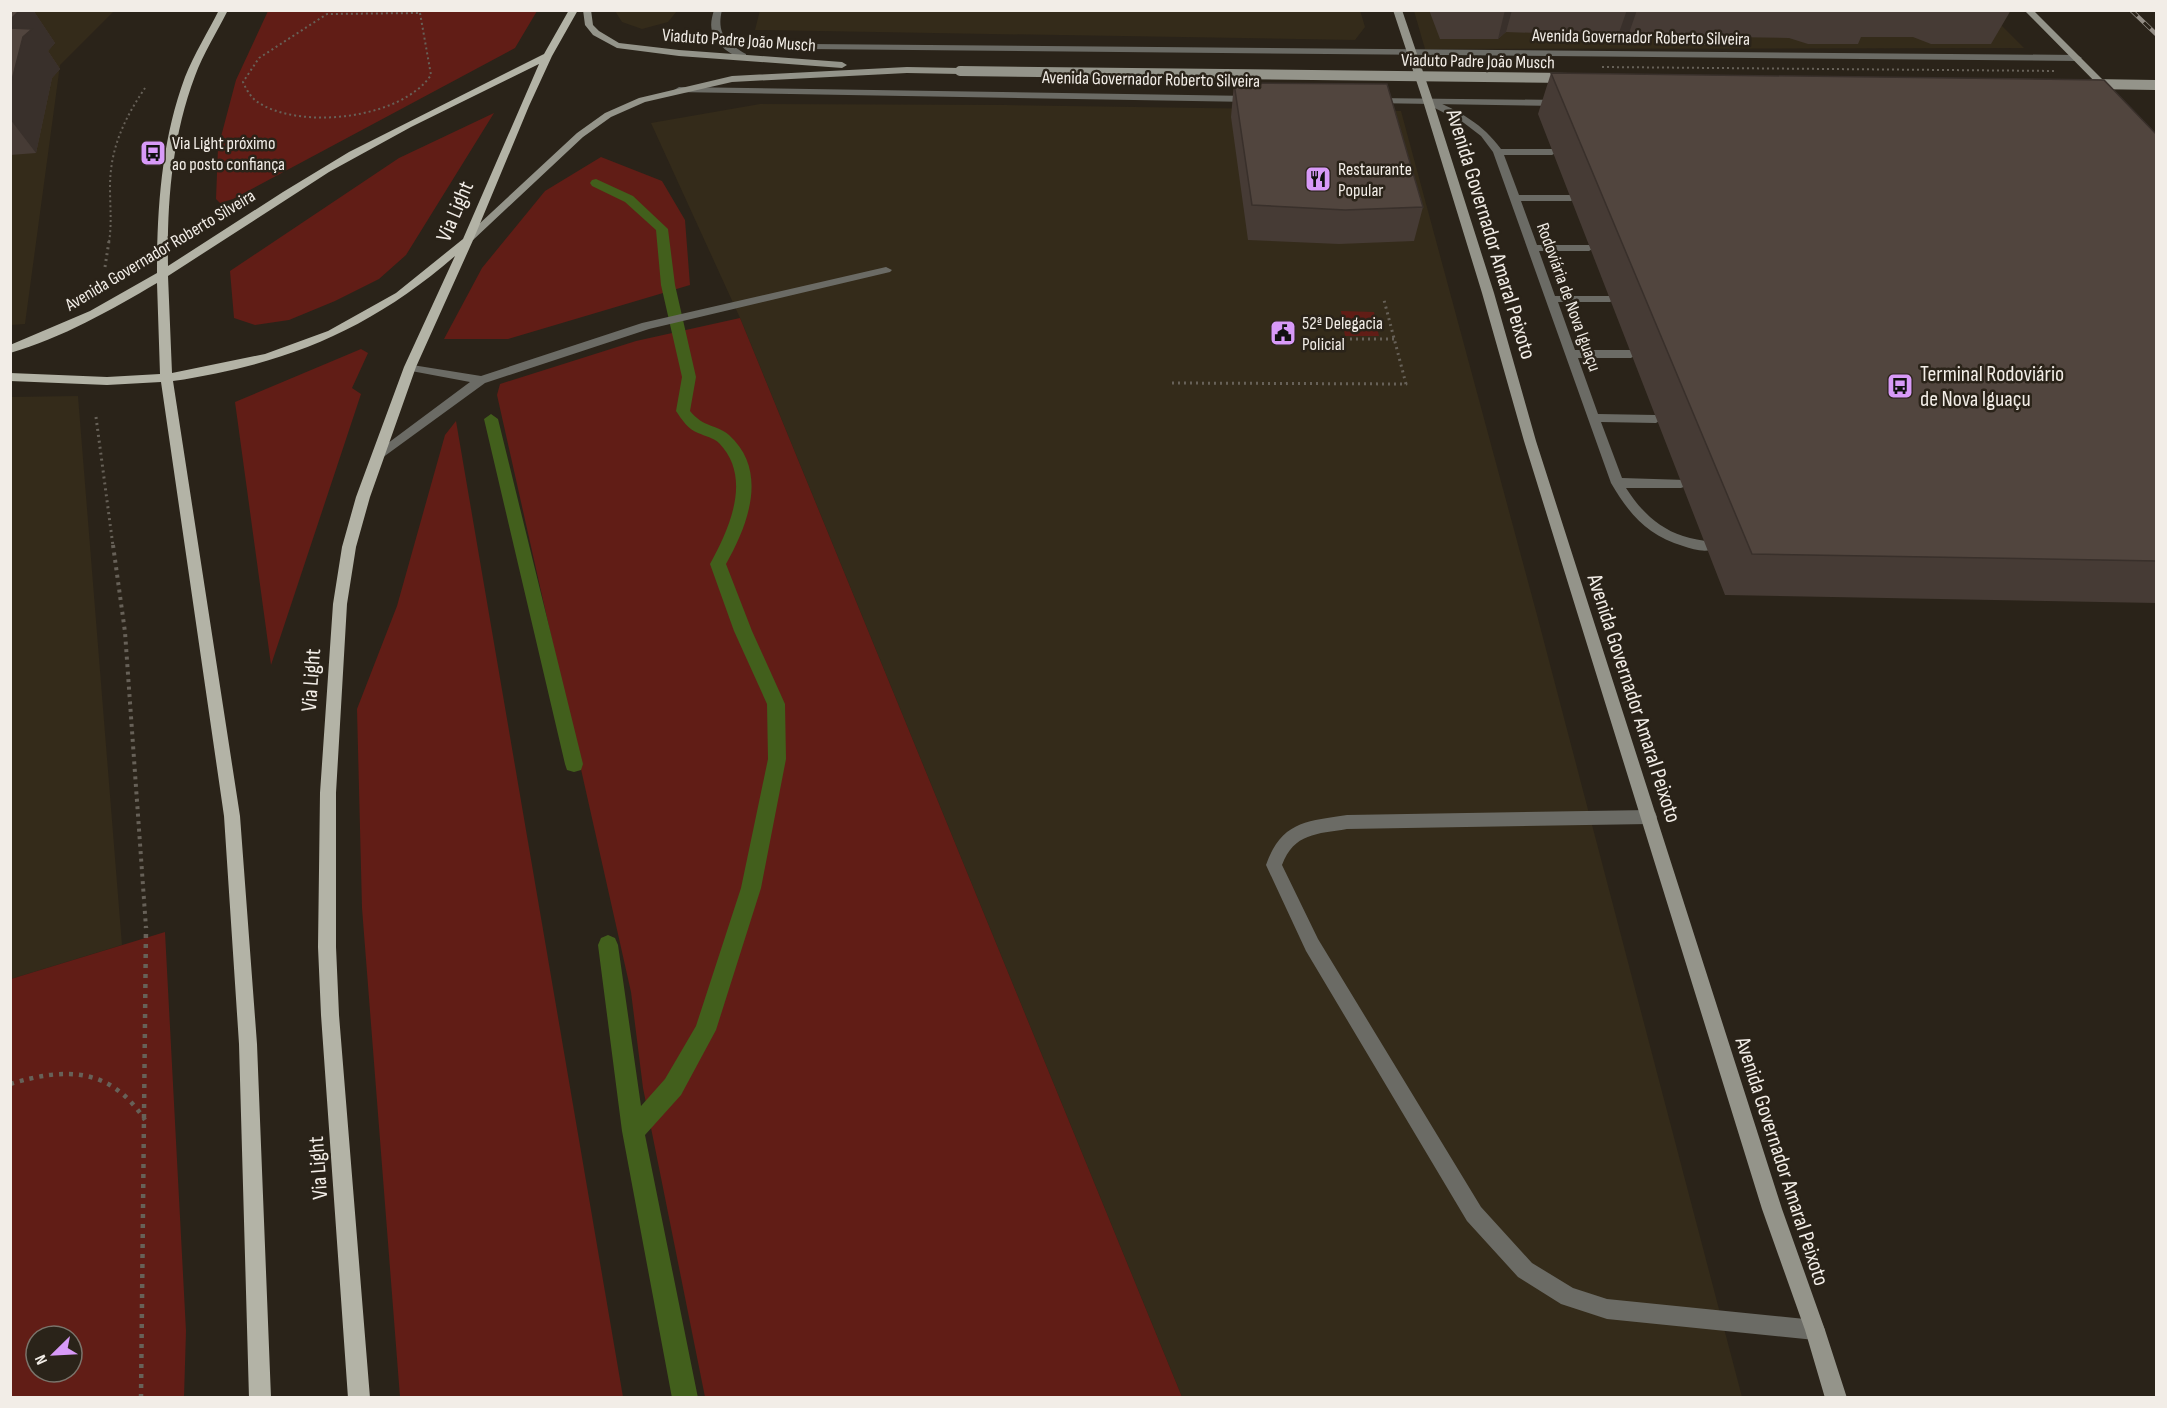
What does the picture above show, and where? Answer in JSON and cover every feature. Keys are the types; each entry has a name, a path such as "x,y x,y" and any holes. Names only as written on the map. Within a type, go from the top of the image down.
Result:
{"main road":[{"path":"224,10 191,74 177,115 166,175 162,225 163,274 166,377 232,816 248,1044 260,1398"},
{"name":"Via Light","path":"359,1398 330,1015 327,947 328,793 340,604 350,547 378,454 410,367 469,238 524,106 547,56 573,10"},
{"name":"Viaduto Padre João Musch","path":"587,10 589,25 596,33 617,45 679,53 907,70 1581,78"},
{"name":"Avenida Governador Amaral Peixoto","path":"1397,10 1428,101 1488,293 1530,441 1772,1209 1815,1330 1836,1398"},
{"path":"2028,10 2118,99"},
{"name":"Avenida Governador Roberto Silveira","path":"10,349 74,324 163,274 326,170 421,118 547,56"},
{"name":"Viaduto Padre João Musch","path":"717,81 907,70"},
{"name":"Avenida Governador Roberto Silveira","path":"10,377 99,381 166,377 265,358 323,338 389,303 418,282 594,123 624,107 717,81"},
{"path":"2082,84 2157,85"}],"street":[{"path":"718,10 714,21 717,35 724,44 743,56"},
{"name":"Avenida Governador Roberto Silveira","path":"809,47 2077,58"},
{"name":"Avenida Governador Roberto Silveira","path":"679,90 1263,99"},
{"path":"1358,100 1571,103"},
{"name":"Rodoviária de Nova Iguaçu","path":"1428,101 1471,121 1490,139 1498,152 1617,483 1629,504 1652,528 1674,539 1706,546"},
{"path":"1498,152 1552,152"},
{"path":"1513,198 1571,198"},
{"path":"1531,248 1589,248"},
{"path":"378,454 481,380 646,326 886,270"},
{"path":"1549,299 1610,299"},
{"path":"1571,354 1631,354"},
{"path":"410,367 481,380"},
{"path":"1593,418 1656,418"},
{"path":"1617,483 1681,483"},
{"path":"1649,817 1347,822 1311,829 1289,837 1278,848 1274,865 1312,945 1474,1215 1525,1270 1568,1297 1607,1309 1815,1330"}],"path":[{"path":"324,10 327,14"},
{"path":"421,12 431,75 424,86 400,102 356,115 317,117 284,113 255,101 243,82 259,58 327,14 421,12"},
{"path":"1593,67 2061,71"},
{"path":"1172,383 1406,384 1384,300"},
{"path":"1344,339 1396,339"},
{"path":"97,422 125,632 147,936 141,1398"},
{"path":"10,1084 38,1075 86,1074 104,1080 126,1094 145,1120"}],"shaded area":[{"path":"268,10 537,11 515,48 233,199 220,203 216,199 218,148 236,80"},
{"path":"760,10 1360,10 1365,27 1355,40 755,30"},
{"path":"10,11 114,11 60,65 25,324 11,325"},
{"path":"615,11 677,11 668,22 642,29 622,22"},
{"path":"1414,11 1987,11 2024,48 1425,49"},
{"path":"760,104 1401,111 1537,615 1742,1397 1182,1397 740,318 651,123"},
{"path":"494,113 406,255 379,279 289,320 255,325 234,318 230,271 399,158"},
{"path":"601,157 662,181 685,220 690,285 508,339 444,339 482,268 545,191"},
{"path":"1341,311 1374,312 1379,336 1345,336"},
{"path":"740,318 1182,1397 705,1397 643,1088 631,992 497,395 500,384 636,341"},
{"path":"361,349 368,353 352,388 361,394 271,665 235,402"},
{"path":"78,396 122,945 11,979 11,397"},
{"path":"456,421 623,1397 400,1397 362,908 357,709 397,606 445,435"},
{"path":"165,932 186,1331 184,1397 11,1397 11,979"}],"building":[{"path":"10,10 20,10 10,20"},
{"path":"10,28 32,29 23,37 10,88"},
{"name":"Terminal Rodoviário de Nova Iguaçu","path":"1551,73 2104,80 2157,135 2157,561 1752,554"},
{"name":"Restaurante Popular","path":"1234,83 1387,84 1423,207 1345,210 1252,205"}],"waterway":[{"path":"596,183 629,199 662,229 668,285 689,377 683,411 698,427 724,439 735,453 742,468 743,501 733,534 718,564 743,631 776,704 777,759 751,888 705,1030 673,1087 633,1131"},
{"path":"491,419 574,764"},
{"path":"608,945 633,1131"},
{"path":"633,1131 685,1398"}],"railway":[{"path":"2131,10 2156,34"}],"place":[{"name":"Via Light próximo ao posto confiança","path":"153,153"},
{"name":"Restaurante Popular","path":"1318,179"},
{"name":"52ª Delegacia Policial","path":"1283,333"},
{"name":"Terminal Rodoviário de Nova Iguaçu","path":"1900,386"}]}
